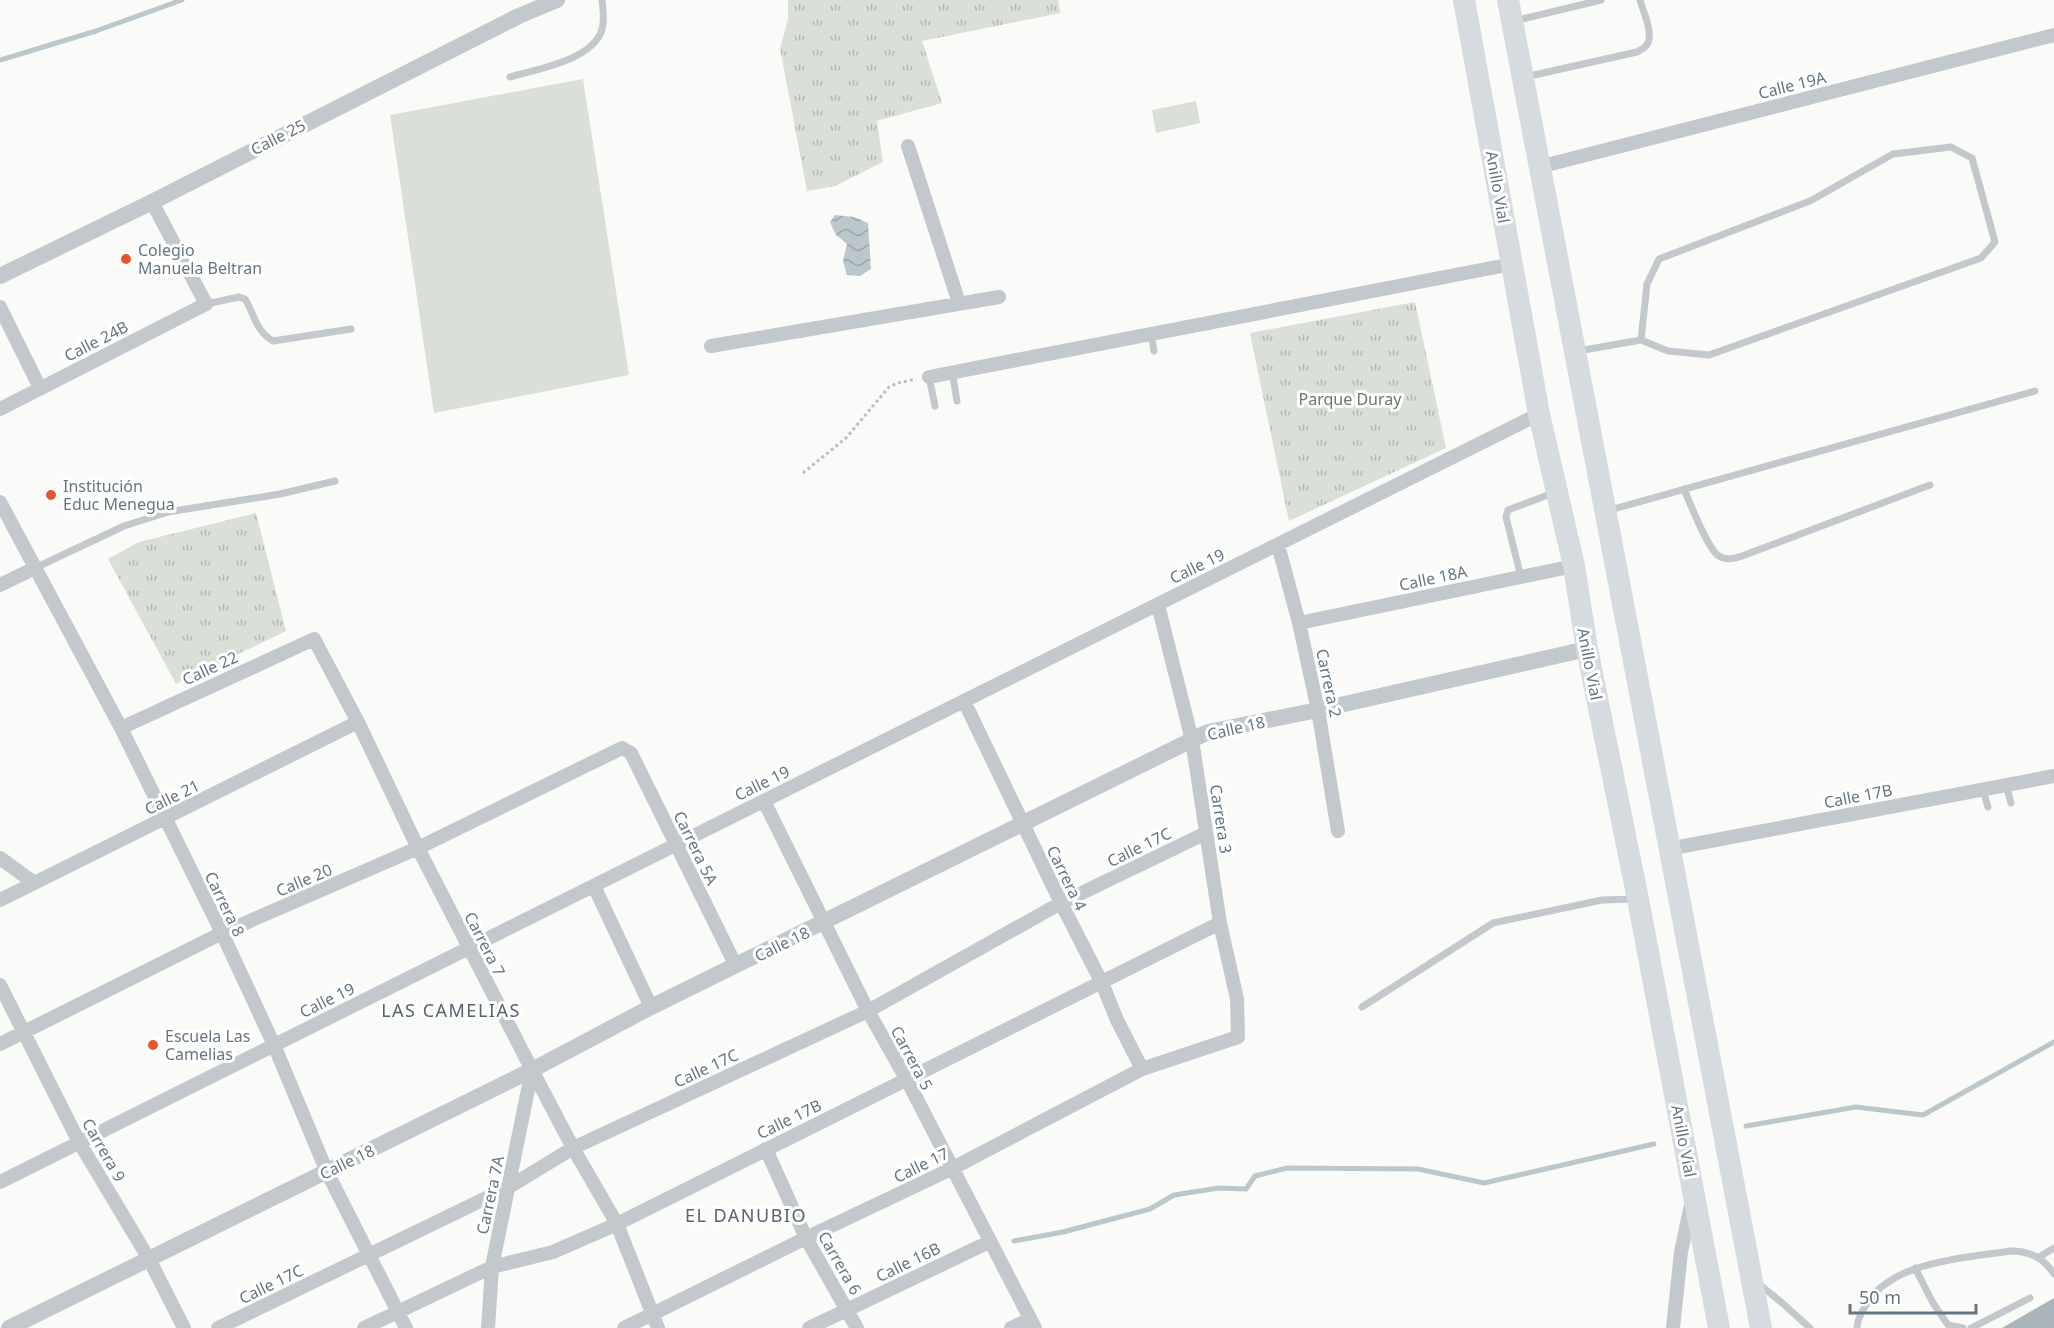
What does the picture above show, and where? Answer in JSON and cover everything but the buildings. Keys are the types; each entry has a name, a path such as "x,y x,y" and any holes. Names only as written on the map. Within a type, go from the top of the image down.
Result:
{"highway":[{"name":"Anillo Vial","path":"1464,0 1539,414 1574,566 1587,650 1638,899 1719,1328"},
{"path":"1510,11 1761,1328"}],"street":[{"name":"Calle 25","path":"0,276 152,202 519,16 557,0"},
{"name":"Calle 19A","path":"1539,167 2054,35"},
{"path":"908,146 959,303"},
{"path":"152,202 206,304"},
{"path":"929,377 1512,264"},
{"path":"711,346 999,297"},
{"name":"Calle 24B","path":"0,409 206,304"},
{"path":"0,307 40,388"},
{"name":"Calle 19","path":"0,1182 1539,414"},
{"name":"Carrera 8","path":"0,502 121,728 222,933 274,1046 327,1172 406,1328"},
{"name":"Carrera 2","path":"1278,545 1299,623 1318,710 1338,831"},
{"name":"Calle 18A","path":"1299,623 1574,566"},
{"path":"0,585 35,568"},
{"name":"Carrera 3","path":"1158,605 1192,740 1220,923 1237,999 1239,1033 1234,1039"},
{"name":"Calle 22","path":"121,728 314,639"},
{"name":"Carrera 7","path":"314,639 358,722 418,848 532,1070 617,1224 658,1328"},
{"name":"Calle 18","path":"9,1328 327,1172 532,1070 651,1007 1208,732 1587,650"},
{"name":"Carrera 4","path":"964,701 1061,903 1102,982 1142,1069"},
{"name":"Calle 21","path":"0,900 358,722"},
{"name":"Calle 20","path":"0,1044 222,933 418,848 622,748"},
{"name":"Carrera 5A","path":"622,748 631,753 736,966"},
{"name":"Calle 17B","path":"1668,849 2054,776"},
{"name":"Carrera 5","path":"764,801 826,922 868,1011 907,1080 1032,1323"},
{"name":"Calle 17C","path":"218,1328 509,1187 573,1148 868,1011 1061,903 1206,833"},
{"path":"0,858 33,882"},
{"path":"594,886 651,1007"},
{"name":"Calle 17B","path":"364,1328 492,1267 553,1252 617,1224 1220,923"},
{"name":"Carrera 9","path":"0,985 79,1142 149,1259 184,1328"},
{"name":"Calle 17","path":"624,1328 951,1169 1142,1069 1234,1039"},
{"name":"Carrera 7A","path":"489,1328 492,1267 532,1070"},
{"name":"Carrera 6","path":"766,1149 806,1238 857,1328"},
{"path":"1673,1328 1681,1252 1694,1194"},
{"name":"Calle 16B","path":"809,1328 989,1242"},
{"path":"1011,1328 1032,1323"}],"lane":[{"path":"510,77 572,58 586,50 597,40 603,25 602,0"},
{"path":"1510,11 1601,0"},
{"path":"1522,78 1637,51 1646,46 1649,37 1640,0"},
{"path":"1574,352 1641,340 1668,351 1709,355 1981,258 1995,242 1972,158 1951,147 1893,154 1810,201 1659,259 1647,284 1641,340"},
{"path":"206,304 239,297 245,299 257,327 263,335 273,341 351,329"},
{"path":"1151,334 1154,351"},
{"path":"952,372 957,401"},
{"path":"929,377 935,406"},
{"path":"1604,511 2035,391"},
{"path":"35,568 116,529 168,512 280,494 335,481"},
{"path":"1684,489 1710,546 1718,556 1729,559 1930,485"},
{"path":"1521,577 1506,517 1508,510 1558,491"},
{"path":"2006,785 2011,803"},
{"path":"1983,790 1988,807"},
{"path":"1362,1007 1493,924 1602,900 1638,899"},
{"path":"2038,1257 2054,1248"},
{"path":"1857,1328 1857,1323 1869,1299 1885,1283 1915,1268 2010,1251 2024,1251 2038,1257 2054,1274"},
{"path":"1915,1268 1933,1303 1948,1324 1963,1328"},
{"path":"1751,1279 1810,1328"},
{"path":"1971,1328 2030,1298"}],"path":[{"path":"802,473 846,438 889,387 898,382 929,377"}],"green space":[{"path":"788,0 1058,0 1060,13 922,41 942,103 877,121 883,162 835,186 807,191 780,48 788,19"},
{"path":"583,79 629,375 434,413 390,115"},
{"path":"1196,101 1200,123 1156,133 1152,110"},
{"name":"Parque Duray","path":"1415,302 1446,448 1289,521 1250,333"},
{"path":"256,513 286,631 176,684 108,559 139,542"}],"water":[{"path":"835,215 854,217 868,223 871,269 860,276 847,275 843,261 847,244 836,235 830,222"}],"waterway":[{"path":"0,60 96,31 182,0"},
{"path":"1746,1126 1856,1107 1923,1115 2054,1042"},
{"path":"1014,1241 1063,1232 1150,1209 1174,1195 1219,1188 1246,1189 1255,1176 1287,1168 1418,1169 1484,1183 1654,1144"}],"place":[{"name":"Colegio Manuela Beltran","path":"126,259"},
{"name":"Institución Educ Menegua","path":"51,495"},
{"name":"Escuela Las Camelias","path":"153,1045"}],"district":[{"name":"LAS CAMELIAS","path":"451,1010"},
{"name":"EL DANUBIO","path":"746,1215"}]}
